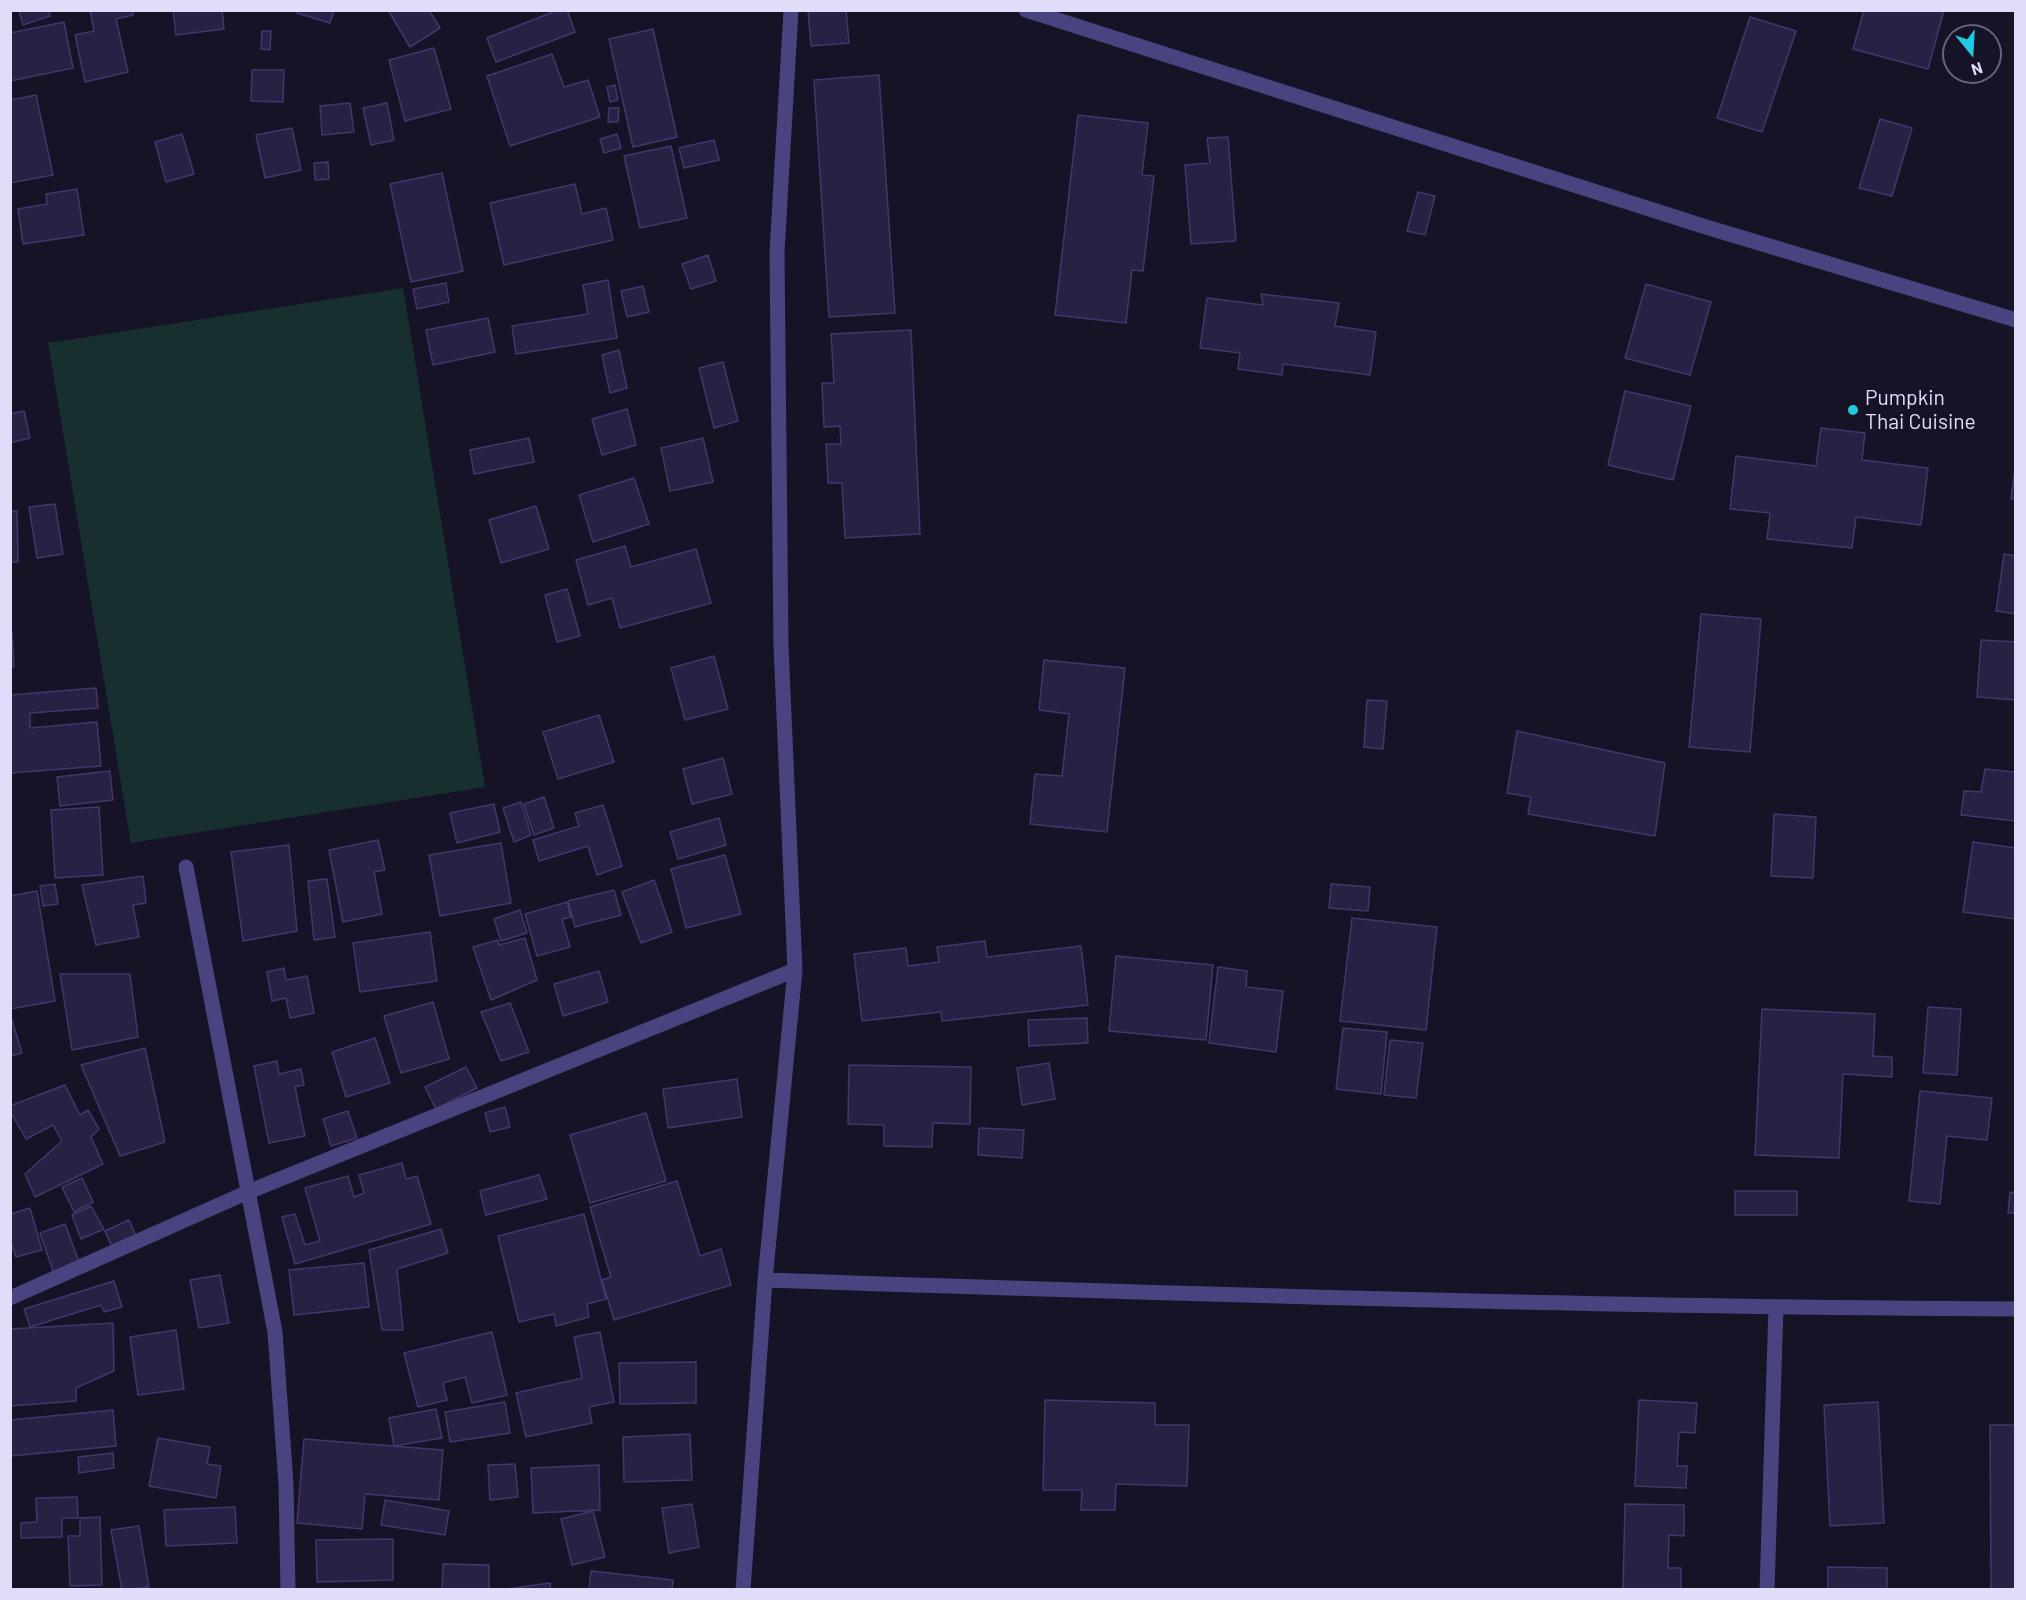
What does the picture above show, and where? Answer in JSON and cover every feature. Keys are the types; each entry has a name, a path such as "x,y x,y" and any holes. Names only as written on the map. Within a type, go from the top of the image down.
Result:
{"street":[{"path":"743,1590 765,1280 795,970 780,645 777,252 791,10"},
{"path":"1026,10 1706,227 2016,320"},
{"path":"186,867 275,1332 286,1484 288,1590"},
{"path":"10,1298 248,1192 795,970"},
{"path":"765,1280 1280,1297 1776,1308 2016,1309"},
{"path":"1767,1590 1776,1308"}],"green space":[{"path":"403,288 485,787 131,843 48,343"}],"building":[{"path":"19,10 48,10 50,16 23,25"},
{"path":"90,10 133,10 133,15 116,19 128,72 85,82 75,35 94,31"},
{"path":"173,10 222,10 224,29 176,35"},
{"path":"298,10 334,10 330,23 297,13"},
{"path":"388,10 429,10 440,28 410,47"},
{"path":"558,10 567,10 575,32 496,62 487,38"},
{"path":"808,10 846,10 849,43 811,46"},
{"path":"1864,10 1944,10 1928,69 1853,49"},
{"path":"1750,17 1796,31 1762,132 1717,118"},
{"path":"64,22 73,68 10,81 10,33"},
{"path":"653,29 677,137 633,147 609,39"},
{"path":"262,31 271,31 270,50 261,49"},
{"path":"434,48 451,109 405,121 389,60"},
{"path":"552,54 564,87 588,80 600,117 510,146 487,76"},
{"path":"252,70 284,70 283,102 251,101"},
{"path":"879,75 895,313 829,317 814,80"},
{"path":"615,85 618,100 610,102 607,87"},
{"path":"36,95 53,175 10,183 10,100"},
{"path":"350,103 354,132 322,135 320,106"},
{"path":"387,103 394,140 371,145 363,108"},
{"path":"609,108 619,108 618,122 608,122"},
{"path":"1078,115 1148,123 1142,175 1154,176 1143,271 1132,270 1126,323 1055,315"},
{"path":"1880,119 1912,128 1892,196 1859,188"},
{"path":"292,128 301,170 265,178 256,135"},
{"path":"182,134 194,174 166,182 155,142"},
{"path":"617,134 621,148 604,153 600,139"},
{"path":"1228,137 1236,241 1191,244 1185,165 1210,163 1207,138"},
{"path":"714,140 719,160 684,168 679,148"},
{"path":"671,146 687,218 640,228 624,156"},
{"path":"328,162 329,179 315,180 314,163"},
{"path":"442,173 463,271 411,282 390,184"},
{"path":"575,184 582,214 606,208 613,240 504,265 490,203"},
{"path":"77,189 84,235 23,244 18,209 47,204 46,194"},
{"path":"1418,192 1435,196 1425,235 1407,231"},
{"path":"708,255 716,281 691,289 682,264"},
{"path":"608,280 617,338 516,354 512,326 588,314 583,285"},
{"path":"446,283 449,302 417,309 413,289"},
{"path":"1646,284 1711,302 1690,375 1625,358"},
{"path":"643,286 649,312 627,317 621,291"},
{"path":"1261,294 1339,303 1335,326 1376,332 1370,375 1283,364 1282,375 1238,369 1240,353 1200,348 1207,298 1263,305"},
{"path":"488,318 495,352 433,365 426,330"},
{"path":"911,330 920,534 845,538 842,483 828,483 826,444 841,444 840,426 824,427 822,383 834,383 831,334"},
{"path":"619,350 627,388 610,393 602,355"},
{"path":"723,362 738,421 714,428 699,368"},
{"path":"1625,391 1691,406 1673,480 1608,465"},
{"path":"627,409 636,445 602,455 592,419"},
{"path":"24,411 30,438 10,443 10,414"},
{"path":"1821,428 1865,433 1862,460 1928,468 1921,525 1856,517 1852,548 1767,539 1770,513 1730,509 1736,456 1816,466"},
{"path":"529,438 534,462 474,474 470,450"},
{"path":"703,438 713,482 670,491 661,448"},
{"path":"2016,460 2016,499 2011,499"},
{"path":"634,478 649,524 593,542 579,495"},
{"path":"55,504 63,554 37,558 29,507"},
{"path":"536,506 549,549 501,563 489,520"},
{"path":"10,511 17,511 18,562 10,562"},
{"path":"625,546 631,567 696,549 711,603 620,628 612,598 588,605 576,560"},
{"path":"2004,554 2016,556 2016,614 1996,611"},
{"path":"567,589 580,636 557,642 545,595"},
{"path":"1701,614 1761,619 1750,752 1689,747"},
{"path":"10,633 12,633 14,667 10,667"},
{"path":"1981,640 2016,642 2016,700 1977,697"},
{"path":"714,656 728,709 685,720 671,668"},
{"path":"1044,660 1125,668 1107,832 1030,824 1035,774 1062,776 1069,714 1039,710"},
{"path":"96,688 98,708 30,713 30,728 97,722 101,766 10,773 10,695"},
{"path":"1367,700 1387,701 1383,749 1364,747"},
{"path":"599,715 614,762 558,779 543,732"},
{"path":"1517,731 1665,763 1655,836 1528,814 1531,797 1507,793"},
{"path":"723,758 732,794 692,804 683,769"},
{"path":"2016,764 2016,821 1961,815 1964,791 1981,792 1985,769 2015,772"},
{"path":"110,771 113,800 60,806 57,777"},
{"path":"544,797 554,828 534,835 524,804"},
{"path":"521,802 531,835 514,842 503,808"},
{"path":"494,804 500,832 457,843 450,813"},
{"path":"603,805 622,866 597,875 588,846 539,861 533,840 579,826 575,813"},
{"path":"99,807 103,875 55,878 51,810"},
{"path":"1774,814 1816,817 1813,878 1771,876"},
{"path":"719,818 726,845 678,859 670,832"},
{"path":"378,840 385,870 374,872 382,914 343,922 329,850"},
{"path":"1973,842 2016,848 2016,919 1963,912"},
{"path":"501,843 511,903 440,916 429,855"},
{"path":"289,845 297,931 243,941 231,852"},
{"path":"725,855 741,914 686,928 671,869"},
{"path":"143,876 146,903 133,905 139,937 96,945 82,885"},
{"path":"327,879 335,937 314,940 308,881"},
{"path":"654,880 672,932 641,943 622,892"},
{"path":"55,884 58,904 43,906 40,886"},
{"path":"1331,884 1370,887 1368,911 1329,908"},
{"path":"614,890 621,915 575,927 568,901"},
{"path":"37,891 55,1001 10,1009 10,896"},
{"path":"567,902 571,917 562,919 570,947 537,956 525,914"},
{"path":"520,910 527,933 501,941 494,919"},
{"path":"1352,918 1437,927 1426,1030 1340,1021"},
{"path":"430,932 437,981 360,992 353,943"},
{"path":"525,938 537,980 491,1000 473,947 498,940 499,945"},
{"path":"985,941 987,957 1081,946 1088,1005 942,1021 941,1012 862,1021 854,954 906,948 908,966 939,962 937,947"},
{"path":"1116,956 1213,965 1206,1040 1109,1031"},
{"path":"1218,967 1247,971 1246,987 1283,991 1276,1052 1209,1043"},
{"path":"284,968 286,980 307,976 314,1013 290,1018 286,998 272,1001 267,972"},
{"path":"599,971 608,1002 563,1016 554,984"},
{"path":"60,974 130,974 138,1037 72,1050"},
{"path":"433,1002 449,1059 401,1073 384,1016"},
{"path":"510,1003 529,1052 501,1061 481,1012"},
{"path":"1928,1007 1961,1009 1957,1075 1923,1073"},
{"path":"1762,1009 1875,1014 1873,1056 1892,1057 1892,1077 1843,1074 1839,1158 1755,1155"},
{"path":"10,1014 22,1053 10,1056"},
{"path":"1087,1018 1088,1043 1029,1046 1028,1020"},
{"path":"1343,1028 1387,1032 1381,1094 1336,1089"},
{"path":"375,1038 390,1083 346,1097 332,1052"},
{"path":"1390,1040 1423,1043 1416,1098 1384,1095"},
{"path":"145,1048 165,1142 120,1156 81,1065"},
{"path":"277,1061 279,1074 301,1069 304,1085 295,1087 305,1136 269,1143 254,1066"},
{"path":"1049,1063 1055,1099 1022,1105 1017,1068"},
{"path":"849,1065 971,1067 970,1124 933,1123 932,1147 884,1146 884,1125 848,1124"},
{"path":"466,1067 477,1088 436,1109 425,1087"},
{"path":"737,1079 742,1117 668,1128 663,1089"},
{"path":"65,1085 80,1115 88,1110 99,1129 91,1137 103,1164 35,1197 25,1174 62,1141 53,1125 26,1139 10,1111 10,1106"},
{"path":"1920,1091 1992,1098 1987,1140 1947,1136 1940,1204 1909,1201"},
{"path":"505,1107 510,1127 490,1132 485,1113"},
{"path":"348,1111 357,1138 331,1146 323,1119"},
{"path":"646,1113 666,1181 590,1203 570,1135"},
{"path":"979,1128 1024,1130 1022,1158 978,1155"},
{"path":"402,1163 406,1179 417,1176 431,1224 295,1264 282,1217 295,1214 305,1245 320,1241 305,1188 348,1176 354,1197 364,1193 359,1175"},
{"path":"539,1175 547,1199 486,1215 480,1191"},
{"path":"82,1178 93,1202 74,1212 62,1187"},
{"path":"677,1181 700,1256 721,1249 731,1285 614,1320 602,1280 611,1277 590,1207"},
{"path":"1735,1191 1797,1191 1797,1215 1735,1215"},
{"path":"2010,1192 2016,1193 2016,1213 2008,1213"},
{"path":"91,1206 104,1229 81,1239 72,1215"},
{"path":"30,1208 42,1250 16,1257 10,1240 10,1214"},
{"path":"584,1214 606,1299 587,1304 589,1317 556,1326 554,1314 519,1322 498,1236"},
{"path":"129,1220 138,1241 114,1251 105,1231"},
{"path":"65,1224 80,1264 54,1274 40,1233"},
{"path":"441,1229 448,1253 397,1269 403,1330 382,1330 369,1250"},
{"path":"364,1263 369,1307 294,1315 289,1270"},
{"path":"220,1275 229,1323 199,1328 190,1280"},
{"path":"114,1281 122,1307 104,1312 101,1305 30,1327 24,1309"},
{"path":"113,1323 114,1371 76,1388 76,1401 10,1406 10,1329"},
{"path":"176,1330 184,1389 138,1395 130,1337"},
{"path":"492,1332 507,1395 472,1403 465,1377 443,1383 447,1400 418,1407 404,1353"},
{"path":"600,1332 614,1402 589,1407 592,1423 526,1437 516,1393 582,1378 574,1337"},
{"path":"696,1362 696,1403 620,1404 619,1363"},
{"path":"1045,1400 1155,1403 1155,1425 1189,1425 1187,1486 1116,1484 1115,1510 1081,1510 1082,1490 1043,1490"},
{"path":"1639,1400 1697,1403 1695,1433 1679,1432 1677,1466 1687,1466 1686,1488 1635,1486"},
{"path":"505,1402 510,1433 450,1442 445,1412"},
{"path":"1878,1402 1884,1523 1830,1526 1824,1405"},
{"path":"436,1409 442,1438 394,1446 389,1418"},
{"path":"113,1410 116,1446 10,1456 10,1420"},
{"path":"1990,1425 2016,1425 2016,1590 1991,1590"},
{"path":"690,1434 692,1480 624,1482 623,1437"},
{"path":"158,1438 210,1447 207,1464 221,1466 216,1498 149,1486"},
{"path":"304,1439 443,1450 439,1500 365,1494 362,1529 297,1523"},
{"path":"113,1453 114,1468 79,1473 78,1457"},
{"path":"515,1464 518,1497 490,1500 488,1465"},
{"path":"599,1465 600,1510 533,1513 531,1468"},
{"path":"77,1497 78,1518 62,1518 62,1537 21,1538 21,1523 37,1522 36,1498"},
{"path":"385,1500 449,1511 445,1535 381,1525"},
{"path":"692,1504 699,1547 669,1553 662,1508"},
{"path":"1625,1504 1684,1505 1684,1536 1669,1535 1668,1568 1681,1568 1681,1590 1623,1589"},
{"path":"235,1507 237,1543 166,1546 164,1510"},
{"path":"593,1511 605,1557 572,1565 561,1519"},
{"path":"100,1517 102,1585 70,1586 68,1536 80,1536 80,1518"},
{"path":"139,1526 149,1587 122,1590 111,1530"},
{"path":"393,1539 393,1580 317,1582 316,1540"},
{"path":"443,1564 489,1565 489,1590 442,1590"},
{"path":"1828,1567 1887,1568 1887,1590 1828,1590"},
{"path":"591,1571 673,1580 672,1590 589,1590"},
{"path":"550,1583 551,1590 507,1590 507,1589"}],"place":[{"name":"Pumpkin Thai Cuisine","path":"1853,410"}]}
